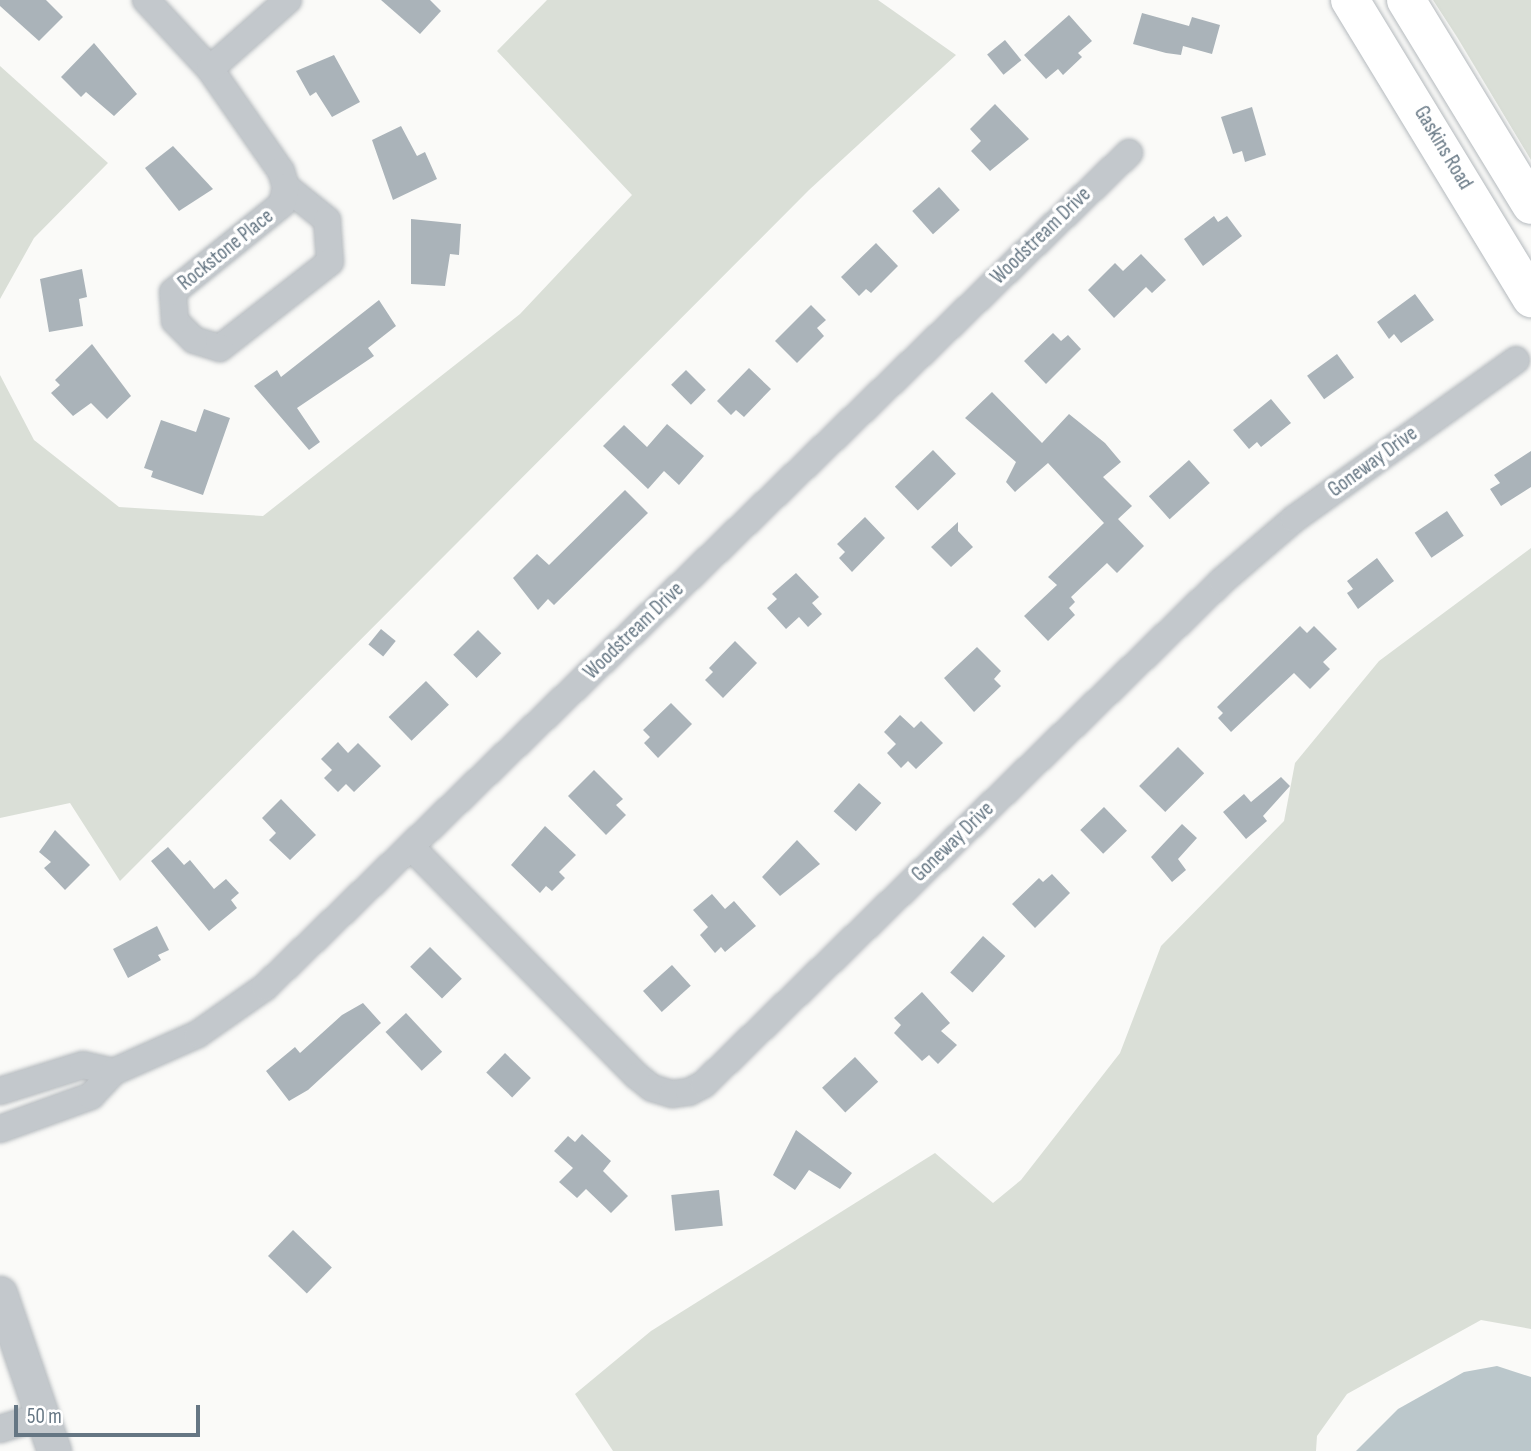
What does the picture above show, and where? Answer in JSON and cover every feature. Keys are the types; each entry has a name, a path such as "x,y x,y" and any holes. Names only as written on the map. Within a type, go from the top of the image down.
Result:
{"main road":[{"name":"Gaskins Road","path":"1350,0 1531,298"},
{"path":"1406,0 1531,205"}],"street":[{"name":"Rockstone Place","path":"146,0 210,69 281,171 286,187 282,204 173,292 174,321 194,340 220,348 330,262 327,220 286,187"},
{"path":"210,69 288,0"},
{"name":"Woodstream Drive","path":"0,1129 91,1096 113,1072 198,1034 239,1007 412,848 1129,153"},
{"name":"Goneway Drive","path":"412,848 636,1076 652,1088 673,1094 689,1092 704,1084 1222,581 1294,519 1516,360"},
{"path":"0,1091 83,1065 113,1072"},
{"path":"0,1293 54,1451"},
{"path":"0,1429 42,1416"}],"shaded area":[{"path":"547,0 878,0 956,55 809,190 120,881 70,803 0,818 0,375 34,440 119,507 263,516 520,314 632,195 497,51"},
{"path":"1433,0 1531,0 1531,160 1457,37"},
{"path":"0,66 108,163 34,238 0,299"},
{"path":"1531,548 1531,1329 1481,1320 1347,1394 1317,1436 1316,1451 613,1451 575,1394 651,1331 935,1153 993,1203 1021,1180 1120,1053 1161,946 1284,821 1295,763 1379,661"},
{"path":"1497,1366 1531,1377 1531,1451 1356,1451 1398,1409 1464,1372"}],"building":[{"path":"0,0 46,0 63,17 39,41 0,6"},
{"path":"381,0 430,0 441,11 420,34"},
{"path":"1142,13 1189,26 1192,17 1220,25 1212,54 1183,46 1181,55 1133,44"},
{"path":"1069,15 1092,41 1078,53 1082,57 1063,75 1058,69 1046,79 1024,55"},
{"path":"1005,40 1021,60 1003,75 987,54"},
{"path":"94,43 137,94 114,116 86,92 81,97 61,77"},
{"path":"334,55 360,102 332,117 316,92 310,96 296,71"},
{"path":"995,104 1029,139 990,171 971,151 981,141 970,129"},
{"path":"1252,107 1266,155 1245,162 1242,151 1233,154 1221,117"},
{"path":"401,126 417,156 425,152 437,179 393,200 372,140"},
{"path":"173,146 213,189 179,211 145,168"},
{"path":"939,187 960,210 933,234 912,211"},
{"path":"1214,216 1218,222 1227,216 1242,236 1203,266 1184,239"},
{"path":"411,219 461,224 459,255 450,254 445,286 411,284"},
{"path":"876,243 898,266 871,293 866,289 859,296 841,277"},
{"path":"1141,254 1166,280 1152,293 1146,287 1114,318 1088,290 1115,263 1123,271"},
{"path":"82,269 87,297 79,299 83,326 49,332 40,279"},
{"path":"1415,294 1434,320 1401,343 1394,334 1389,339 1377,322"},
{"path":"379,300 396,326 368,348 374,356 297,408 320,442 309,450 254,386 277,370 281,377"},
{"path":"811,305 826,320 817,328 824,336 797,363 775,341"},
{"path":"1053,333 1061,341 1068,335 1081,349 1046,384 1024,361"},
{"path":"92,344 131,396 107,419 91,403 73,416 51,393 60,385 55,380"},
{"path":"1337,354 1354,377 1324,399 1307,376"},
{"path":"749,368 771,389 744,417 736,410 731,415 717,401"},
{"path":"686,370 706,390 691,405 671,385"},
{"path":"992,392 1042,443 1069,414 1105,443 1121,462 1103,477 1132,506 1118,519 1144,546 1117,573 1107,563 1071,597 1075,602 1069,608 1075,615 1048,641 1024,616 1057,585 1048,577 1104,523 1048,463 1015,492 1006,482 1016,462 965,418"},
{"path":"1271,399 1291,423 1261,447 1257,442 1249,449 1233,430"},
{"path":"204,409 230,418 203,495 151,477 153,471 144,468 161,420 196,432"},
{"path":"667,424 704,456 679,485 664,471 648,489 603,446 624,425 647,447"},
{"path":"933,450 956,474 918,511 895,487"},
{"path":"1531,451 1531,487 1501,506 1490,489 1500,483 1494,475"},
{"path":"1189,460 1210,483 1170,519 1149,496"},
{"path":"625,490 648,513 554,605 548,599 538,610 513,578 537,554 549,565"},
{"path":"1447,511 1464,536 1431,558 1415,533"},
{"path":"865,517 885,538 852,572 839,558 845,552 837,544"},
{"path":"958,522 958,531 973,547 951,567 931,547"},
{"path":"1377,558 1394,581 1358,609 1347,593 1353,589 1347,581"},
{"path":"796,573 819,597 812,603 822,614 808,627 799,617 786,629 767,608 777,599 772,594"},
{"path":"1300,626 1307,633 1314,626 1337,649 1323,662 1330,669 1310,689 1294,673 1231,732 1218,718 1223,713 1217,707"},
{"path":"381,629 396,641 383,657 368,645"},
{"path":"478,630 501,653 477,678 453,655"},
{"path":"735,641 757,663 723,698 705,680 713,672 709,668"},
{"path":"977,647 1001,671 994,679 1001,686 974,712 944,678"},
{"path":"426,681 449,705 412,741 389,717"},
{"path":"671,703 692,724 658,758 644,743 650,737 643,730"},
{"path":"900,715 914,728 921,721 943,743 916,769 908,761 901,768 887,753 896,744 884,732"},
{"path":"338,742 348,753 358,743 381,766 354,792 346,784 338,792 324,778 332,770 321,759"},
{"path":"1178,747 1204,773 1165,812 1139,786"},
{"path":"594,770 623,799 616,805 626,815 606,835 568,796"},
{"path":"1281,777 1290,786 1263,816 1267,821 1246,839 1223,812 1244,794 1251,802"},
{"path":"859,783 881,803 856,831 834,811"},
{"path":"281,799 316,835 290,860 269,840 276,833 262,818"},
{"path":"1104,807 1127,831 1103,854 1080,830"},
{"path":"1182,824 1197,838 1178,859 1186,870 1172,882 1151,857"},
{"path":"545,826 576,855 559,872 565,878 552,891 546,886 540,893 511,865"},
{"path":"55,830 90,865 65,890 44,868 51,862 39,852"},
{"path":"797,840 820,864 780,896 762,877"},
{"path":"168,847 184,865 190,860 214,889 226,879 239,893 231,900 237,908 209,931 151,861"},
{"path":"1052,874 1070,893 1035,928 1012,904 1039,878 1043,882"},
{"path":"712,894 725,909 734,901 756,926 725,952 721,947 715,953 700,935 708,927 693,910"},
{"path":"157,926 169,950 158,955 161,960 128,978 113,949"},
{"path":"983,936 1005,956 973,992 950,972"},
{"path":"430,947 462,979 442,999 410,967"},
{"path":"672,965 691,986 662,1012 643,991"},
{"path":"922,992 950,1023 941,1031 957,1045 938,1064 929,1055 922,1061 894,1033 901,1025 894,1018"},
{"path":"363,1003 381,1023 308,1090 289,1101 266,1071 295,1047 300,1053 342,1015"},
{"path":"406,1013 442,1052 422,1071 386,1032"},
{"path":"505,1053 531,1078 512,1097 486,1072"},
{"path":"855,1057 878,1082 845,1113 822,1088"},
{"path":"796,1130 852,1173 840,1189 809,1170 795,1190 773,1175"},
{"path":"582,1134 611,1161 603,1171 628,1196 611,1213 586,1189 577,1198 559,1182 573,1168 554,1151 568,1136 575,1142"},
{"path":"719,1190 723,1226 675,1231 671,1195"},
{"path":"293,1230 332,1268 307,1293 268,1256"}]}
